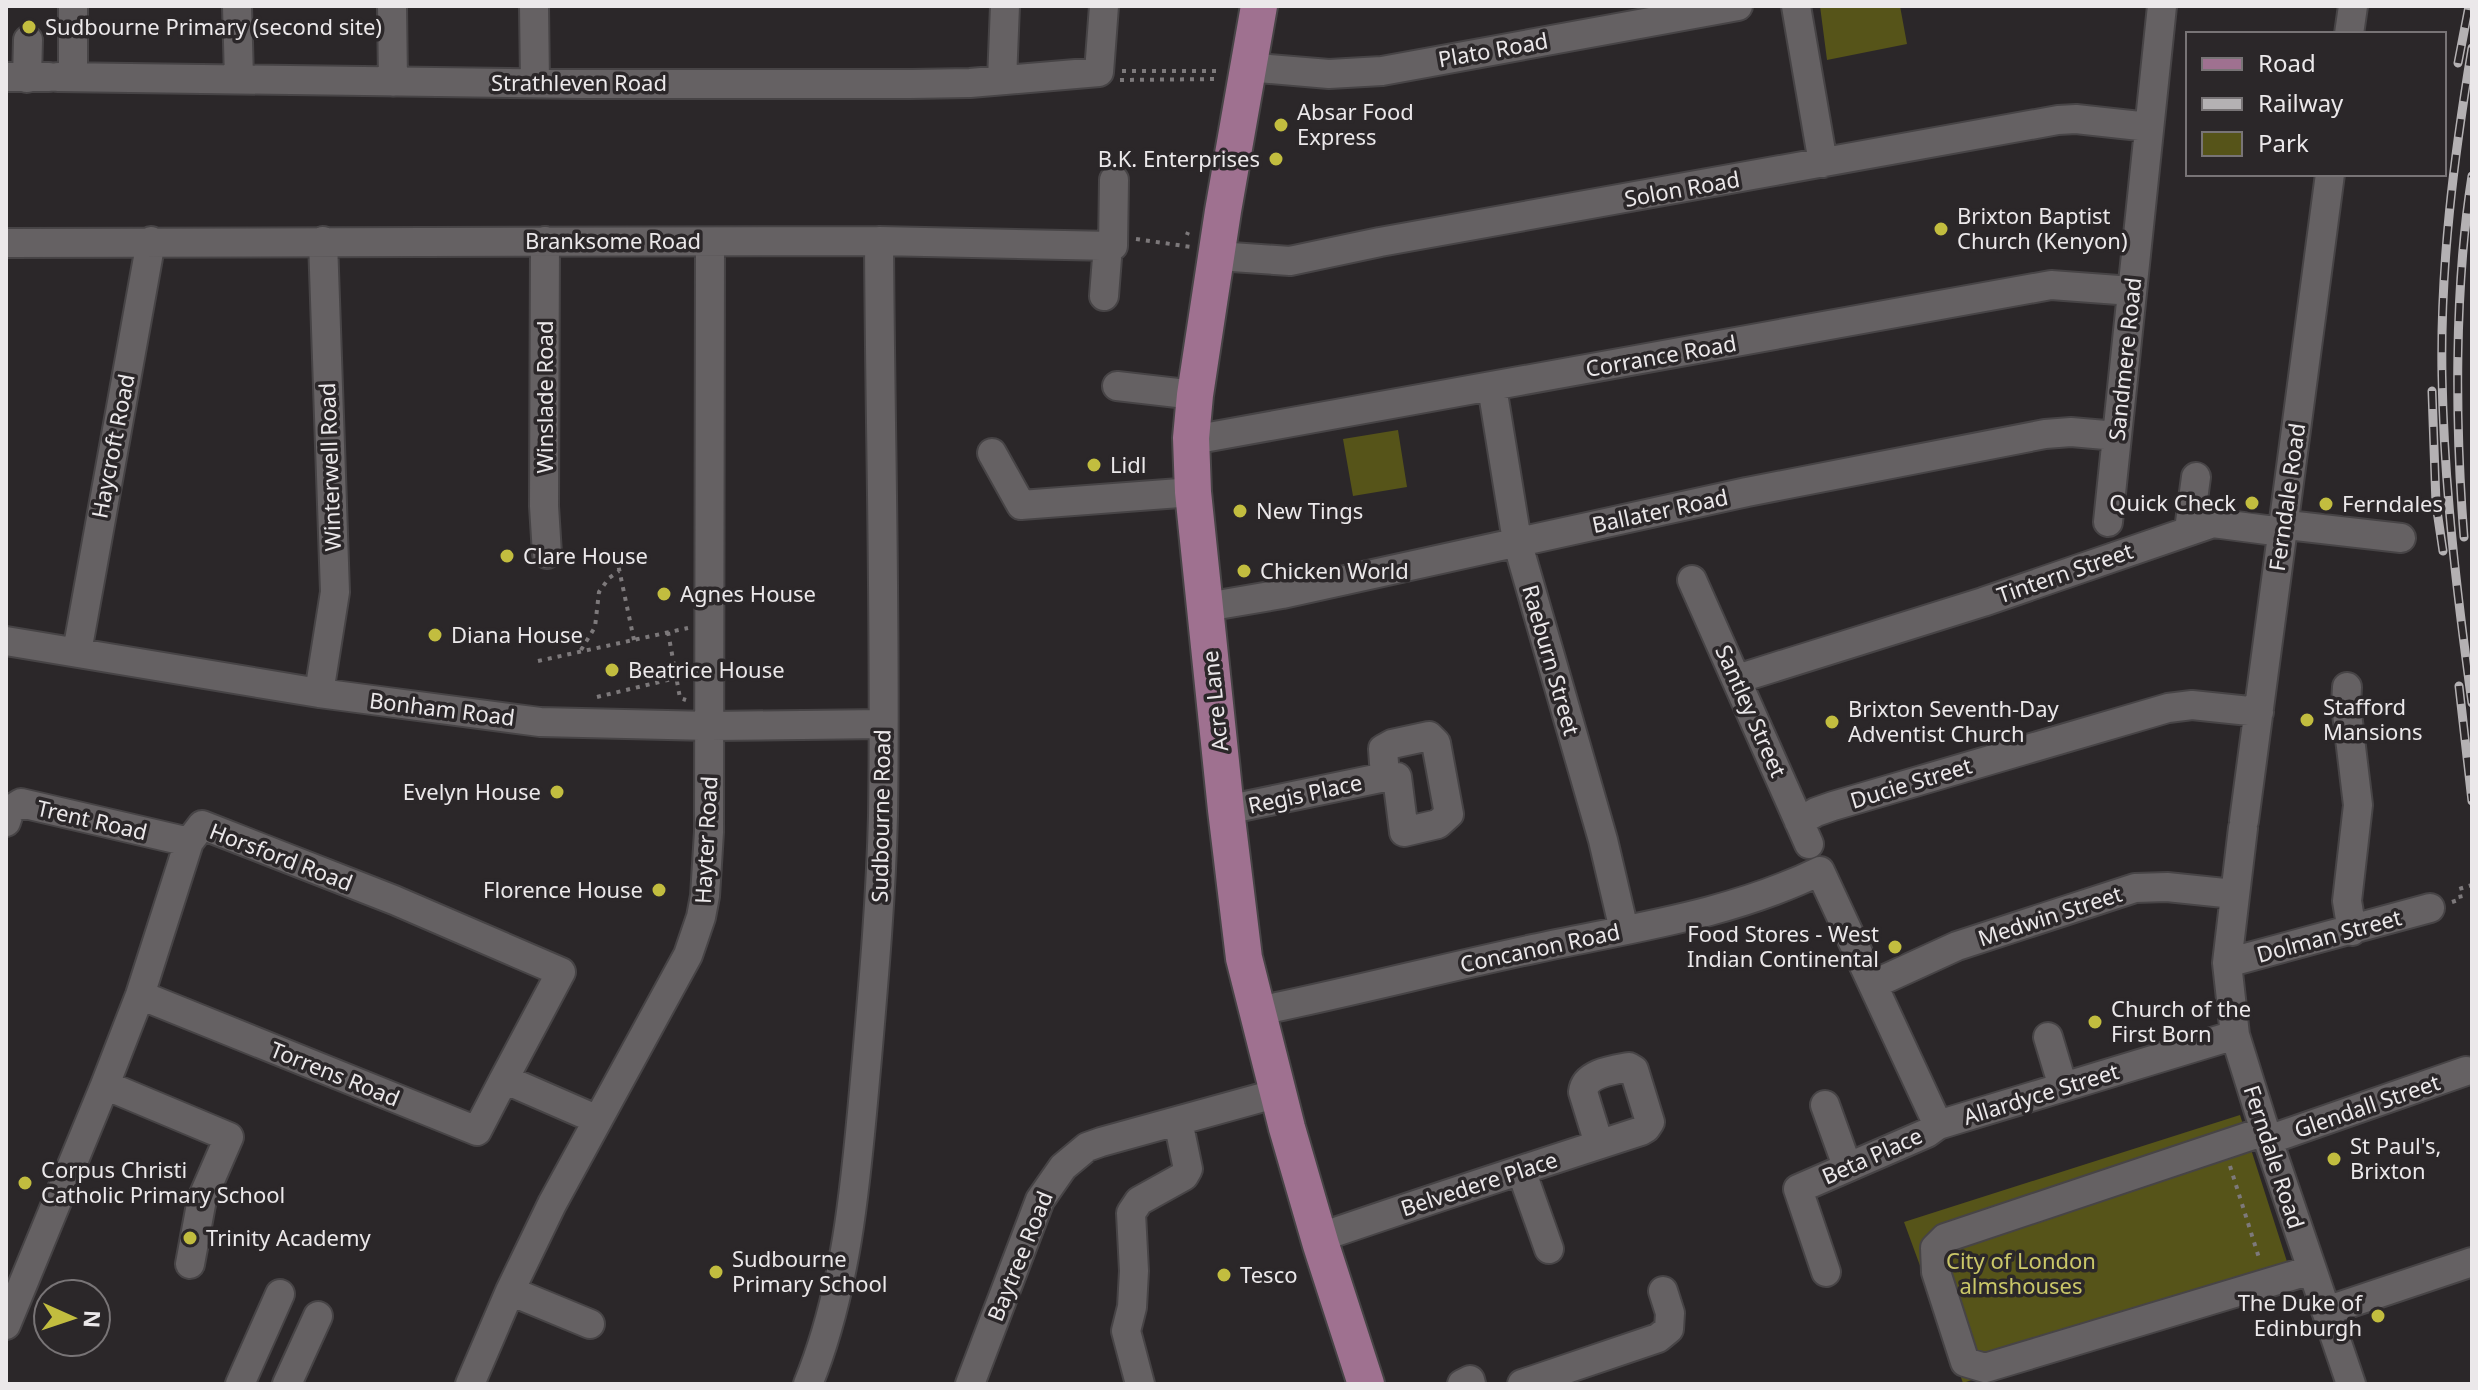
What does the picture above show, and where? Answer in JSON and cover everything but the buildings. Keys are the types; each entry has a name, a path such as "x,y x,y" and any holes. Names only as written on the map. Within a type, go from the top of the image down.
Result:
{"main road":[{"name":"Acre Lane","path":"1259,6 1247,67 1202,243 1191,438 1193,492 1244,958 1256,1014 1318,1238 1366,1384"}],"street":[{"path":"43,77 73,6"},
{"path":"237,6 239,79"},
{"path":"392,6 393,82"},
{"path":"534,6 535,83"},
{"path":"1002,80 1005,6"},
{"path":"1099,72 1104,6"},
{"name":"Plato Road","path":"1247,67 1329,74 1382,71 1738,6"},
{"path":"1796,6 1823,163"},
{"name":"Sandmere Road","path":"2108,522 2162,6"},
{"path":"2349,32 2353,6"},
{"path":"28,40 43,77"},
{"name":"Strathleven Road","path":"43,77 955,84 1099,72"},
{"name":"Solon Road","path":"1202,243 1281,262 1299,260 2058,120 2149,127"},
{"name":"Ferndale Road","path":"2330,176 2227,963 2235,1035 2266,1136 2351,1384"},
{"path":"1104,296 1114,180"},
{"name":"Haycroft Road","path":"77,652 151,241"},
{"name":"Winterwell Road","path":"319,693 335,592 323,241"},
{"name":"Winslade Road","path":"545,241 544,506 547,554"},
{"name":"Branksome Road","path":"6,243 879,241 1110,246"},
{"name":"Sudbourne Road","path":"808,1384 817,1363 840,1270 859,1146 878,932 883,817 879,241"},
{"name":"Hayter Road","path":"470,1384 552,1204 680,972 701,917 709,845 710,242"},
{"name":"Corrance Road","path":"1191,438 1492,387 2051,285 2132,291"},
{"path":"1117,386 1195,395"},
{"name":"Raeburn Street","path":"1492,387 1517,541 1603,840 1624,930"},
{"name":"Ballater Road","path":"1206,607 1282,594 1758,490 2045,434 2071,432 2117,436"},
{"path":"992,453 1021,505 1193,492"},
{"path":"2189,530 2196,477"},
{"name":"Tintern Street","path":"1737,679 1983,602 2213,523 2267,530 2284,527 2401,538"},
{"name":"Santley Street","path":"1692,580 1804,833"},
{"name":"Bonham Road","path":"6,641 319,693 540,722 710,716 883,724"},
{"path":"2347,687 2346,705 2358,805 2347,901 2352,931"},
{"name":"Ducie Street","path":"1804,833 1816,812 1833,806 2168,708 2192,705 2259,712"},
{"name":"Regis Place","path":"1226,810 1385,777"},
{"name":"Trent Road","path":"6,822 10,810 21,803 189,842"},
{"name":"Horsford Road","path":"6,1325 140,995 189,842 202,825 394,900 561,972 504,1079"},
{"name":"Concanon Road","path":"1256,1014 1745,902 1820,871 1874,984"},
{"name":"Medwin Street","path":"1874,984 1957,946 2135,888 2167,887 2234,894"},
{"name":"Dolman Street","path":"2227,963 2430,908"},
{"path":"1874,984 1938,1125"},
{"name":"Torrens Road","path":"140,995 477,1131 504,1079"},
{"name":"Allardyce Street","path":"1938,1125 2235,1035"},
{"path":"2048,1037 2063,1087"},
{"name":"Belvedere Place","path":"1318,1238 1641,1131 1649,1127 1634,1070 1629,1067 1590,1078 1584,1084 1583,1092 1599,1144"},
{"name":"Glendall Street","path":"2268,1283 1985,1368 1965,1362 1936,1272 1935,1248 1945,1238 2223,1145 2266,1136 2466,1071"},
{"path":"504,1079 598,1120"},
{"path":"105,1085 229,1137 202,1199 190,1264"},
{"name":"Baytree Road","path":"970,1384 1040,1200 1063,1167 1087,1147 1278,1093"},
{"path":"1825,1105 1847,1166"},
{"path":"1140,1384 1126,1331 1132,1307 1134,1271 1131,1213 1139,1201 1184,1176 1188,1169 1178,1121"},
{"name":"Beta Place","path":"1826,1272 1798,1189 1927,1133 1938,1125"},
{"path":"1521,1170 1549,1249"},
{"path":"2326,1311 2472,1262"},
{"path":"2268,1283 2311,1270"},
{"path":"510,1291 590,1324"},
{"path":"1522,1384 1658,1338 1669,1329 1670,1313 1663,1291"},
{"path":"240,1384 280,1294"},
{"path":"287,1384 318,1316"},
{"path":"1462,1384 1470,1380 1471,1384"}],"path":[{"path":"1099,72 1112,80 1221,79 1247,67"},
{"path":"1099,72 1221,71 1247,67"},
{"path":"1110,246 1123,238 1202,243"},
{"path":"634,640 618,564 642,559"},
{"path":"580,652 595,627 599,592 619,571"},
{"path":"538,661 710,624"},
{"path":"668,632 680,698 710,716"},
{"path":"597,697 676,678"},
{"path":"2461,899 2459,889 2472,885"},
{"path":"2223,1145 2268,1283"}],"green space":[{"path":"1820,6 1900,6 1907,44 1827,60"},
{"path":"1398,430 1407,487 1353,496 1343,439"},
{"name":"City of London almshouses","path":"2240,1115 2291,1274 1963,1383 1904,1222"}],"railway":[{"path":"2458,63 2469,6"},
{"path":"2472,48 2450,211 2442,335 2448,499 2472,703"},
{"path":"2464,537 2459,449 2459,310 2472,176"},
{"path":"2432,391 2436,504 2443,551"},
{"path":"2459,686 2472,801"}],"place":[{"name":"Sudbourne Primary (second site)","path":"29,27"},
{"name":"Absar Food Express","path":"1281,125"},
{"name":"B.K. Enterprises","path":"1276,159"},
{"name":"Brixton Baptist Church (Kenyon)","path":"1941,229"},
{"name":"Lidl","path":"1094,465"},
{"name":"Quick Check","path":"2252,503"},
{"name":"Ferndales","path":"2326,504"},
{"name":"New Tings","path":"1240,511"},
{"name":"Clare House","path":"507,556"},
{"name":"Chicken World","path":"1244,571"},
{"name":"Agnes House","path":"664,594"},
{"name":"Diana House","path":"435,635"},
{"name":"Beatrice House","path":"612,670"},
{"name":"Stafford Mansions","path":"2307,720"},
{"name":"Brixton Seventh-Day Adventist Church","path":"1832,722"},
{"name":"Evelyn House","path":"557,792"},
{"name":"Florence House","path":"659,890"},
{"name":"Food Stores - West Indian Continental","path":"1895,947"},
{"name":"Church of the First Born","path":"2095,1022"},
{"name":"St Paul's, Brixton","path":"2334,1159"},
{"name":"Corpus Christi Catholic Primary School","path":"25,1183"},
{"name":"Trinity Academy","path":"190,1238"},
{"name":"Sudbourne Primary School","path":"716,1272"},
{"name":"Tesco","path":"1224,1275"},
{"name":"The Duke of Edinburgh","path":"2378,1316"}]}
